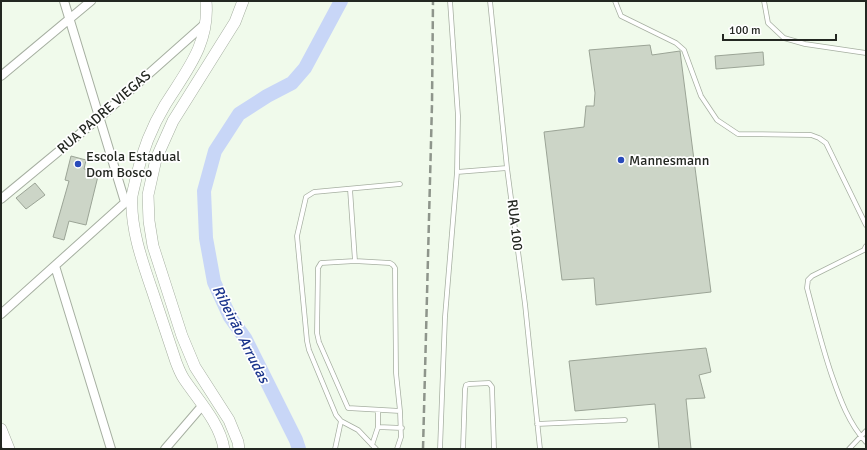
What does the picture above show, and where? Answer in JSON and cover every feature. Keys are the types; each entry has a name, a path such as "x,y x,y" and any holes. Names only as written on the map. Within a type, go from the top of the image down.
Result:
{"main road":[{"path":"206,1 206,23 198,52 151,132 141,156 129,199 138,249 176,362 183,377 221,437 224,449"},
{"path":"240,447 229,420 195,367 182,336 154,246 149,221 148,194 156,159 173,121 234,22 243,1"},
{"path":"1,429 9,449"}],"street":[{"path":"1,314 129,199 99,118 64,1"},
{"path":"1,76 91,1"},
{"name":"RUA PADRE VIEGAS","path":"1,198 99,118 206,23"},
{"path":"55,266 111,449"},
{"path":"165,449 202,406"}],"lane":[{"path":"440,449 445,317 457,172 458,116 450,1"},
{"name":"RUA 100","path":"490,1 507,168 526,312 540,449"},
{"path":"615,1 621,16 676,43 684,50 701,96 717,120 738,134 811,135 826,143 866,225"},
{"path":"764,1 768,23 784,38 804,44 866,53"},
{"path":"457,172 507,168"},
{"path":"376,449 358,430 341,421 336,415 309,350 298,236 306,197 314,192 400,184"},
{"path":"350,189 355,261"},
{"path":"866,246 864,250 812,276 808,280 807,288 823,349 838,394 860,436 866,442"},
{"path":"398,449 402,437 402,428 396,373 395,268 390,264 355,261 321,263 318,268 317,333 319,342 348,408 400,411"},
{"path":"463,449 466,385 489,383 492,387 494,449"},
{"path":"372,445 378,427 378,410"},
{"path":"537,424 625,420"},
{"path":"335,449 341,421"},
{"path":"378,427 402,428"},
{"path":"849,449 866,431"}],"building":[{"name":"Mannesmann","path":"650,45 652,55 680,51 711,292 596,305 594,278 562,280 544,132 584,127 586,106 594,106 595,93 589,50"},
{"path":"763,52 764,65 716,69 715,56"},
{"path":"71,156 86,160 84,169 99,172 86,225 69,221 64,240 53,237 69,181 65,180"},
{"path":"35,183 45,195 26,209 16,198"},
{"path":"706,348 711,372 699,375 705,398 686,399 691,449 659,449 655,404 575,411 569,361"}],"waterway":[{"name":"Ribeirão Arrudas","path":"299,449 296,440 245,338 230,317 214,282 206,238 204,191 215,151 239,114 267,96 292,83 305,68 341,1"}],"railway":[{"path":"423,449 432,104 433,1"}],"place":[{"name":"Mannesmann","path":"621,160"},
{"name":"Escola Estadual Dom Bosco","path":"78,164"}]}
